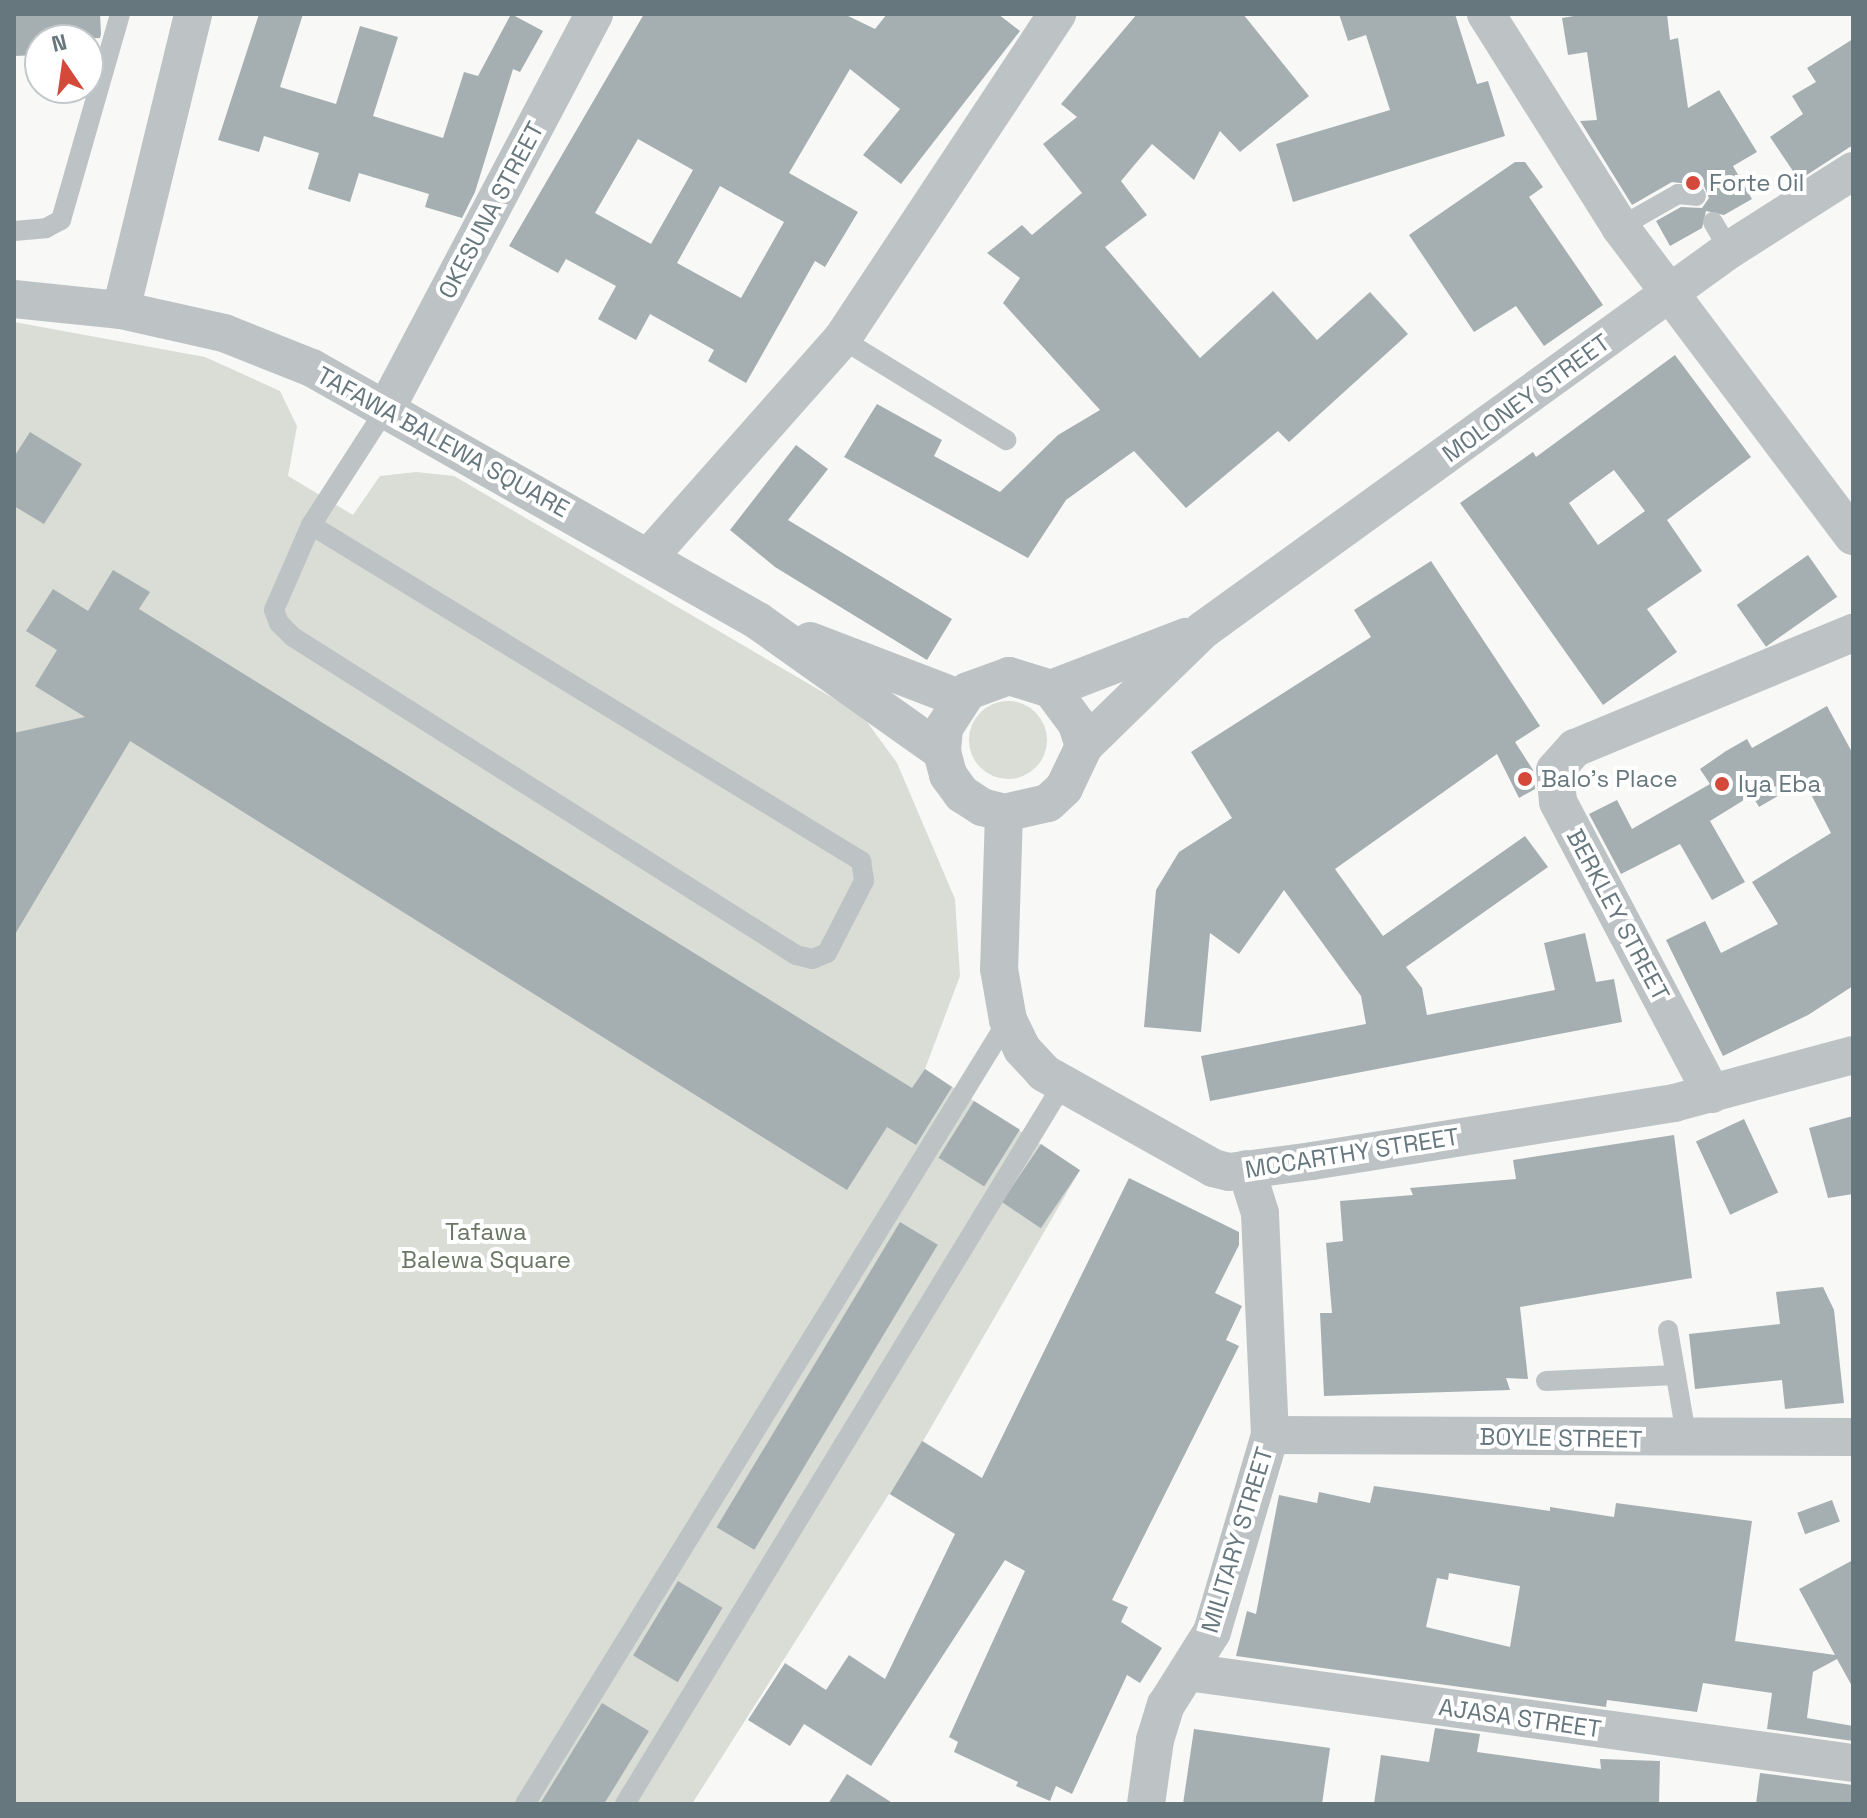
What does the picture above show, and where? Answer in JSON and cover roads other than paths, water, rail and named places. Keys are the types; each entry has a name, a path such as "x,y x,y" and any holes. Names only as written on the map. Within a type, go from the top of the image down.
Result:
{"street":[{"path":"121,310 193,14"},
{"name":"OKESUNA STREET","path":"387,407 594,14"},
{"path":"648,558 842,339 1057,14"},
{"path":"1486,14 1620,227 1853,536"},
{"name":"MOLONEY STREET","path":"1084,746 1203,630 1670,293 1721,236 1853,171"},
{"name":"TAFAWA BALEWA SQUARE","path":"14,299 121,310 224,333 312,368 387,407 758,621 942,752"},
{"name":"TAFAWA BALEWA SQUARE","path":"758,621 961,699"},
{"name":"MOLONEY STREET","path":"1051,689 1203,630"},
{"name":"BERKLEY STREET","path":"1712,1094 1558,802 1555,770 1575,748 1853,633"},
{"path":"1009,676 1051,689 1077,724 1084,746 1064,788 1048,803 1004,813 962,794 948,775 942,752 944,728 961,699 988,680 1009,676"},
{"name":"MCCARTHY STREET","path":"1004,813 999,969 1008,1020 1022,1049 1044,1073 1213,1168 1246,1169 1712,1094 1853,1055"},
{"name":"MILITARY STREET","path":"1146,1804 1155,1740 1166,1705 1212,1632 1270,1435 1260,1213 1246,1169"},
{"name":"BOYLE STREET","path":"1270,1435 1687,1440 1853,1437"},
{"name":"AJASA STREET","path":"1187,1672 1853,1763"}],"lane":[{"path":"14,231 46,228 61,220 120,14"},
{"path":"1620,227 1678,194 1696,196"},
{"path":"842,339 1006,440"},
{"path":"311,525 861,861 864,881 827,953 812,959 796,955 293,637 274,610 311,525 387,407"},
{"path":"525,1804 1008,1020"},
{"path":"625,1804 1063,1084"},
{"path":"1668,1330 1687,1440"},
{"path":"1546,1381 1676,1375"}],"place":[{"name":"Forte Oil","path":"1693,183"},
{"name":"Balo's Place","path":"1525,779"},
{"name":"Iya Eba","path":"1722,784"}],"park label":[{"name":"Tafawa Balewa Square","path":"486,1246"}]}
